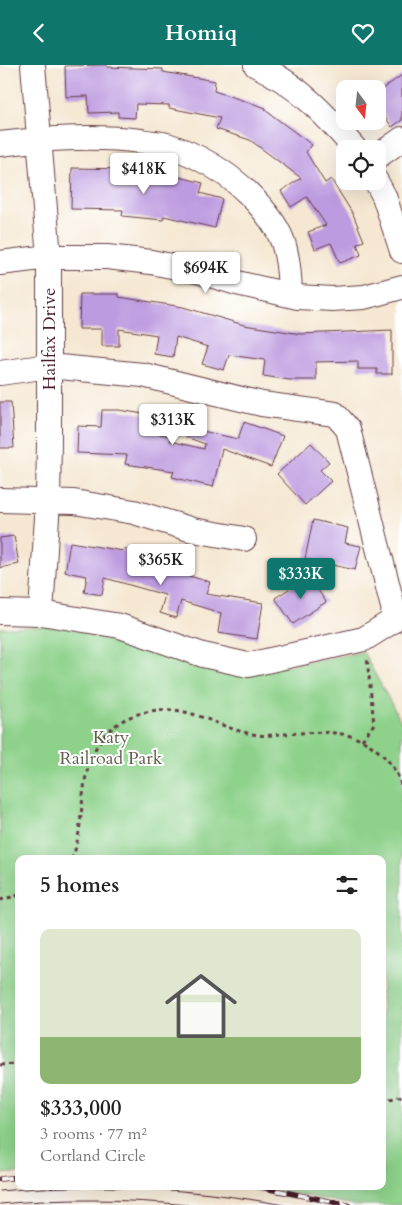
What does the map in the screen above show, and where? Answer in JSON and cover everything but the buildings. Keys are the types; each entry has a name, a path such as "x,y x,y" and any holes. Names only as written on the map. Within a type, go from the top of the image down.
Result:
{"street":[{"name":"Hailfax Drive","path":"33,65 49,257 48,501 41,613"},
{"path":"256,65 269,71 304,94 347,140"},
{"path":"0,144 40,139 119,139 166,145 205,161 235,180 264,209 278,230 286,251 290,295"},
{"path":"386,150 402,139"},
{"path":"381,190 402,251"},
{"path":"0,263 49,257 107,257 151,262 197,271 237,283 290,295 332,299 364,297 402,287"},
{"path":"0,373 49,366 143,375 262,404 335,414 348,429 394,611 391,623 364,639 248,665 203,655 120,626 41,613 0,611"},
{"path":"0,500 74,502 134,512 193,529 244,539"}],"path":[{"path":"362,740 374,724 364,639"},
{"path":"74,855 78,845 88,763 96,747 112,728 133,715 157,709 182,710 231,729 260,735 327,732 349,735 370,743 387,758 399,777 402,788"},
{"path":"0,900 15,896"},
{"path":"0,1065 15,1064"},
{"path":"386,1100 402,1096"}],"green space":[{"name":"Katy Railroad Park","path":"69,626 258,671 363,652 402,723 402,1205 354,1205 279,1190 386,1190 386,855 15,855 15,1173 0,1174 0,628"}],"tram line":[{"path":"0,1191 15,1190"},
{"path":"166,1190 214,1194 284,1205"},
{"path":"0,1204 94,1200 188,1205"}],"railway":[{"path":"0,1179 15,1177"},
{"path":"275,1190 348,1205"}]}
